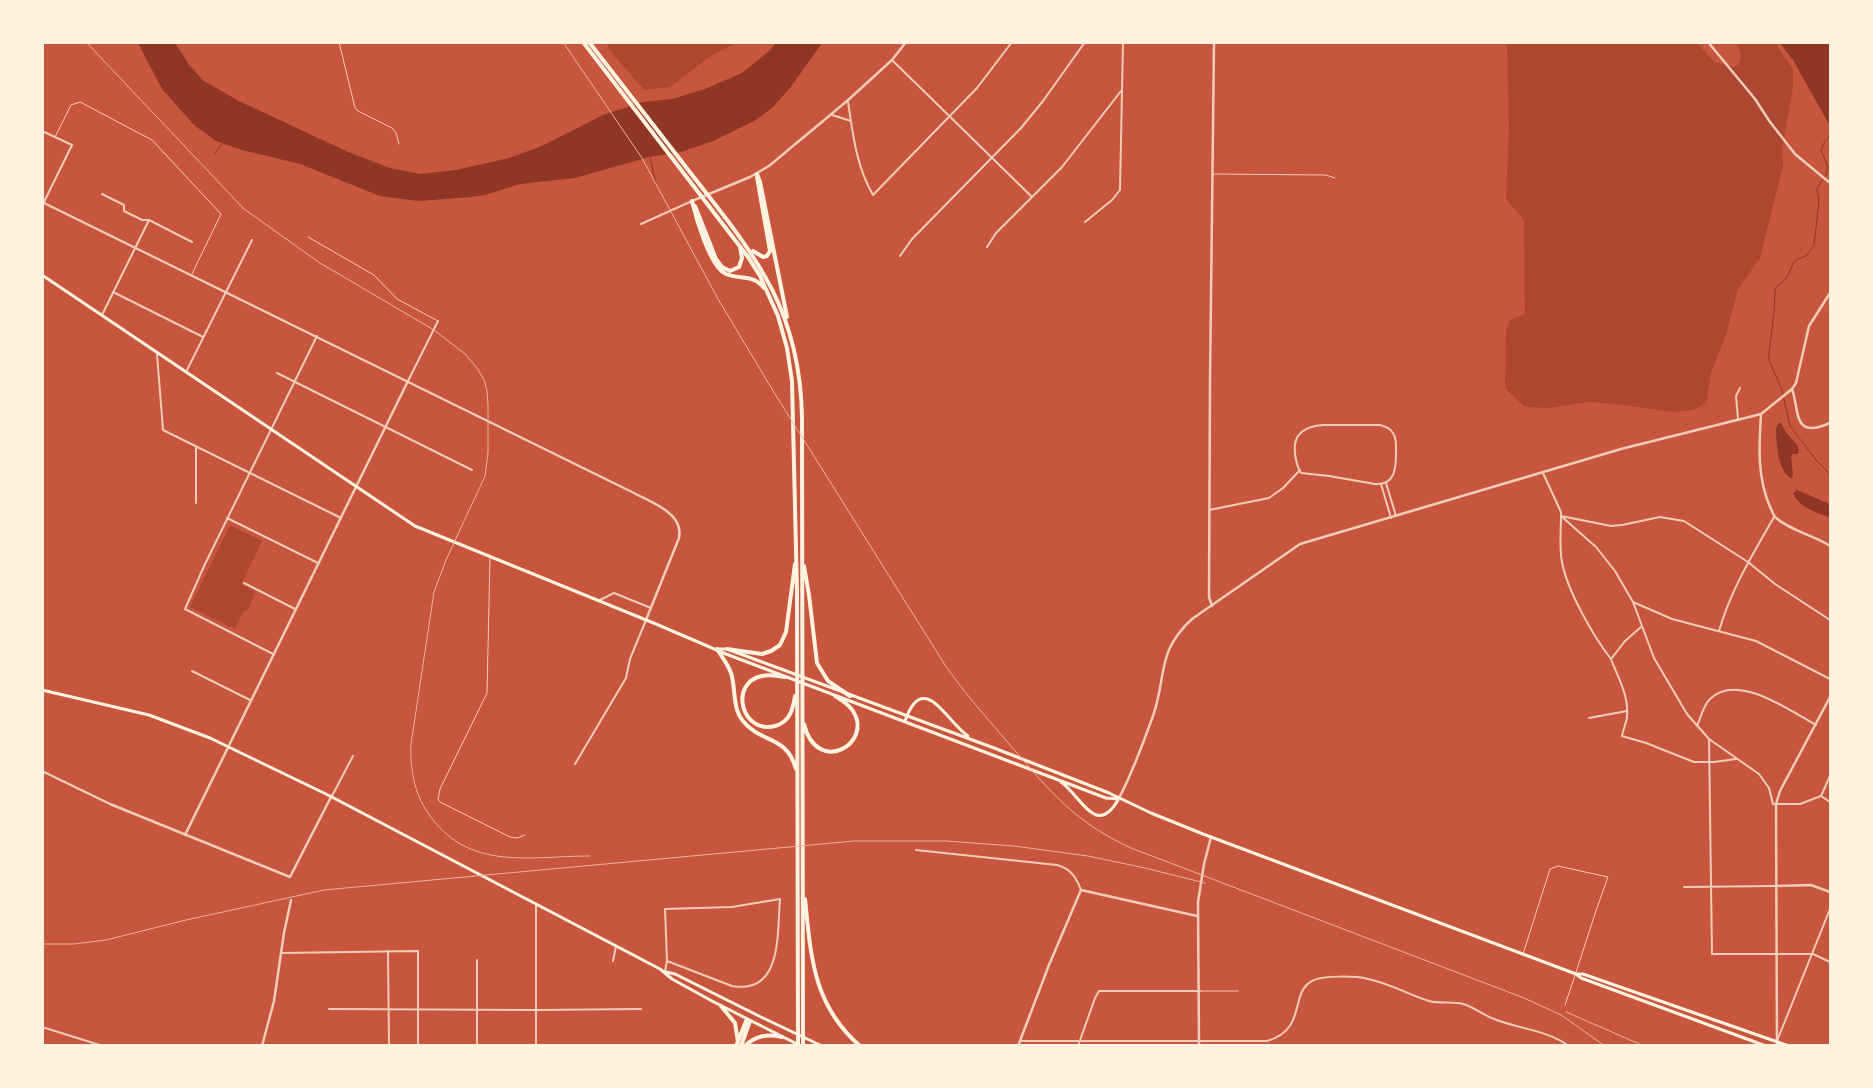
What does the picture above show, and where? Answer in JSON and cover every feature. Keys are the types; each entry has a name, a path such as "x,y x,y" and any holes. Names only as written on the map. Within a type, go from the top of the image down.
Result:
{"highway":[{"path":"582,42 620,87 711,203 746,244 761,257 767,256 769,253 757,174"},
{"path":"589,42 620,87"},
{"path":"757,174 796,358 801,393 804,1023 802,1046"},
{"path":"692,202 718,262 728,270 737,268 742,261 741,251 735,238"},
{"path":"692,202 717,267 728,275 754,280 770,296"},
{"path":"711,203 754,266 770,296 782,327 791,370 796,518 797,774 802,1046"},
{"path":"746,244 772,288 791,336"},
{"path":"728,650 762,654 774,650 782,642 787,628 796,554"},
{"path":"802,556 818,663 828,680 850,696"},
{"path":"716,649 730,671 737,708 742,719 750,728 787,750 793,759 797,774"},
{"path":"785,677 760,676 747,685 743,694 742,704 745,714 751,722 768,727 778,726 784,722 792,712 797,686"},
{"path":"802,717 808,737 817,747 830,752 846,747 856,734 857,720 850,707 835,696"},
{"path":"803,875 810,947 818,984 834,1018 860,1046"},
{"path":"722,1006 735,1023 738,1044"},
{"path":"738,1044 748,1020"},
{"path":"745,1046 759,1036 782,1037"}],"main road":[{"path":"42,275 415,526 785,677 1106,798 1119,799"},
{"path":"716,649 728,650 972,740 1109,793 1119,799 1211,836 1576,974 1581,978 1766,1046"},
{"path":"42,690 149,715 193,731 331,797 665,972 680,977 821,1045"},
{"path":"905,721 911,705 922,699 930,700 938,705 957,728 972,740"},
{"path":"1054,778 1068,788 1084,808 1093,814 1107,814 1113,809 1119,799"},
{"path":"665,972 672,979 748,1020 802,1046"},
{"path":"1576,974 1583,974 1789,1046"},
{"path":"748,1020 751,1012"}],"street":[{"path":"641,224 757,174 832,115 892,60 906,42"},
{"path":"847,101 858,161 864,181 873,195 986,77 1012,42"},
{"path":"900,256 912,239 1031,116 1085,42"},
{"path":"1085,222 1112,200 1120,190 1123,42"},
{"path":"1212,606 1209,597 1209,510 1214,42"},
{"path":"1708,42 1756,99 1770,122 1795,154 1830,183"},
{"path":"892,60 1032,197"},
{"path":"987,248 996,233 1071,156 1121,91"},
{"path":"832,115 851,121"},
{"path":"42,131 72,145 43,203 634,492 672,515 679,525 679,538 630,659 626,678 575,764"},
{"path":"102,194 124,205 124,211 142,220 149,220 192,242"},
{"path":"102,314 149,220"},
{"path":"186,372 252,240"},
{"path":"113,292 203,337"},
{"path":"1119,799 1152,717 1169,648 1177,634 1192,619 1300,544 1542,472 1761,414 1792,389 1798,377 1809,326 1830,293"},
{"path":"185,835 438,321"},
{"path":"273,654 185,609 204,564 317,336"},
{"path":"157,352 162,430 341,518"},
{"path":"277,373 472,470"},
{"path":"1738,419 1736,396 1740,388"},
{"path":"1792,389 1795,397 1796,414 1801,423 1812,428 1830,423"},
{"path":"1761,414 1758,451 1762,480 1774,516 1790,527 1823,541 1830,546"},
{"path":"1380,425 1388,427 1396,440 1396,466 1394,474 1386,483 1381,484 1301,473 1297,467 1294,448 1295,440 1301,431 1310,426 1380,425"},
{"path":"196,446 196,503"},
{"path":"1209,510 1269,498 1283,488 1300,470"},
{"path":"1542,472 1561,512 1561,553 1566,580 1611,658 1623,685 1627,711 1622,736 1646,742 1690,761 1709,762 1736,759"},
{"path":"1386,483 1396,516"},
{"path":"1381,484 1390,518"},
{"path":"1561,516 1611,526 1656,517 1674,518 1693,526 1830,620"},
{"path":"1561,516 1603,555 1615,571 1633,602 1641,627 1658,665 1681,705 1709,739 1752,769 1763,779 1771,793 1775,804 1777,1043"},
{"path":"1718,631 1730,596 1774,516"},
{"path":"227,518 318,564"},
{"path":"244,583 296,609"},
{"path":"597,600 614,593 651,608"},
{"path":"1633,602 1672,619 1748,638 1768,646 1830,679"},
{"path":"1611,658 1641,627"},
{"path":"192,671 251,700"},
{"path":"1697,726 1706,704 1712,697 1722,691 1736,689 1758,694 1816,725"},
{"path":"1775,804 1830,697"},
{"path":"1589,718 1627,711"},
{"path":"1709,739 1712,954 1812,954 1830,962"},
{"path":"42,771 97,798 290,877 353,756"},
{"path":"1775,804 1800,804 1821,796 1830,776"},
{"path":"1821,796 1830,802"},
{"path":"1200,1044 1197,916 1199,889 1211,836"},
{"path":"916,850 1057,865 1072,872 1076,878 1081,890 1049,965 1018,1046"},
{"path":"1684,887 1811,885 1830,892"},
{"path":"1081,890 1197,916"},
{"path":"665,972 667,961 664,909 727,908 780,899 773,964 768,975 754,984 744,987 732,986 667,961"},
{"path":"262,1046 274,1001 291,900"},
{"path":"536,904 536,1046"},
{"path":"1777,1043 1830,909"},
{"path":"613,961 616,946"},
{"path":"388,951 389,1046"},
{"path":"281,953 418,951 418,1046"},
{"path":"477,960 477,1046"},
{"path":"1020,1041 1080,1040 1200,1044 1261,1042 1275,1039 1292,1025 1302,993 1308,983 1320,978 1360,978 1375,981 1429,1001 1465,1005 1494,1019 1555,1037 1569,1046"},
{"path":"1078,1046 1099,991 1200,991"},
{"path":"329,1009 640,1009"},
{"path":"42,1026 103,1046"}],"lane":[{"path":"339,42 355,108 392,128 396,133 399,144"},
{"path":"55,137 71,106 80,102 152,140 221,214 192,275"},
{"path":"1212,174 1326,175 1335,178"},
{"path":"308,237 374,275 397,299 438,321"},
{"path":"490,558 486,696 440,789 438,799 440,802 510,836 517,838 525,835"},
{"path":"1522,954 1550,869 1558,866 1608,877 1565,1005"},
{"path":"1200,991 1238,991"}],"shaded area":[{"path":"608,42 736,43 711,56 670,87 644,90 608,48"},
{"path":"138,43 175,43 190,66 204,81 239,101 348,152 390,168 420,174 456,170 509,158 542,146 603,115 643,102 672,99 705,89 742,73 776,43 822,43 790,88 773,107 756,120 713,141 681,152 649,157 575,178 520,184 485,195 419,201 380,196 300,164 242,150 216,141 194,125 162,89"},
{"path":"1507,43 1697,43 1714,62 1734,67 1739,64 1741,55 1737,43 1775,43 1793,69 1793,87 1782,149 1783,166 1760,258 1738,289 1726,335 1711,373 1706,403 1693,410 1672,412 1588,402 1548,408 1525,407 1505,388 1506,330 1510,320 1525,314 1524,220 1506,199 1509,128"},
{"path":"1780,43 1830,43 1830,126 1793,60"},
{"path":"1780,422 1786,433 1799,448 1798,454 1792,454 1791,457 1792,479 1783,470 1779,457 1776,430"},
{"path":"1797,490 1830,504 1830,517 1803,506 1793,493"},
{"path":"230,525 262,541 241,584 256,592 247,611 244,610 235,629 190,607"}],"waterway":[{"path":"1830,135 1821,150 1828,167 1826,175 1817,189 1819,201 1814,245 1807,255 1796,260 1786,279 1776,287 1769,354 1769,360 1782,390 1790,426 1816,460 1830,474"},
{"path":"215,153 222,144"},
{"path":"650,158 656,184"}],"railway":[{"path":"86,42 244,209 320,263 434,330 465,354 477,368 484,380 488,404 488,453 485,476 446,560 434,592 411,744 411,762 416,789 428,813 444,832 462,845 481,853 501,857 522,858 590,856"},
{"path":"563,42 642,158 718,299 775,394 945,665 985,716 1064,804 1094,827 1131,848 1524,998 1561,1015 1605,1046"},
{"path":"42,944 74,944 106,940 186,920 324,890 854,841 946,841 1014,846 1088,856 1205,883"},
{"path":"1566,1012 1644,1046"}]}
